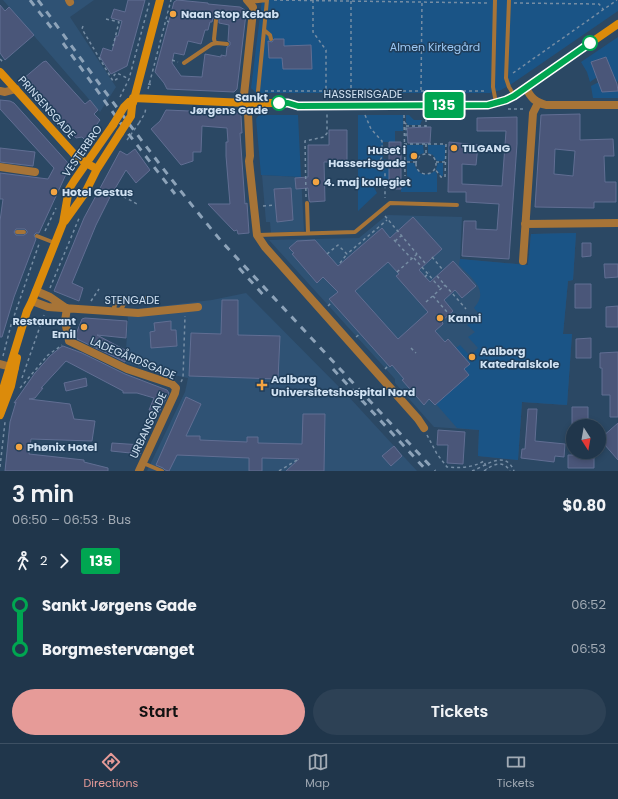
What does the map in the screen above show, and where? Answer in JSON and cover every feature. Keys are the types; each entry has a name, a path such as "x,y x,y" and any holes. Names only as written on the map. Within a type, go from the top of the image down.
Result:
{"main road":[{"name":"VESTERBRO","path":"63,223 85,193 97,169 131,116 132,102 160,0"},
{"name":"HASSERISGADE","path":"132,102 288,103 298,106 488,105 514,96 618,24"},
{"name":"PRINSENSGADE","path":"0,72 74,154 97,169"},
{"name":"VESTERBRO","path":"0,407 3,389 12,368 27,311 63,223 69,190 124,108 132,102"},
{"name":"VESTERBRO","path":"0,416 11,386 12,368"}],"street":[{"path":"249,1 253,11 246,46 244,94 246,103 252,200 257,235 265,247 384,380 424,428"},
{"path":"526,88 533,99 538,103 546,105 618,105"},
{"path":"0,91 5,92 16,89"},
{"path":"523,261 533,113 538,103"},
{"path":"0,167 35,172"},
{"path":"525,224 618,223"},
{"name":"STENGADE","path":"36,291 50,297 67,308"},
{"name":"STENGADE","path":"32,301 48,307 138,313 198,307"},
{"path":"67,308 65,320 69,341"},
{"name":"LADEGÅRDSGADE","path":"69,341 127,369 172,384 176,388"},
{"path":"0,364 12,368"},
{"name":"URBANSGADE","path":"139,471 176,388"}],"lane":[{"path":"249,1 267,0 258,91"},
{"path":"495,2 493,89 496,103"},
{"path":"509,2 506,78 514,96"},
{"path":"215,43 216,20"},
{"path":"264,30 270,35 271,39"},
{"path":"184,63 215,43 227,44"},
{"path":"306,203 308,234"},
{"path":"257,235 355,232 390,203 457,205"},
{"path":"18,232 24,232"},
{"path":"40,237 55,243"},
{"path":"117,297 143,301 148,297"},
{"path":"123,298 123,308 117,312 114,307 118,301 123,298"},
{"path":"143,463 162,471"}],"path":[{"path":"123,93 129,79 150,0"},
{"path":"148,84 171,0"},
{"path":"267,0 495,2"},
{"path":"313,0 313,32 326,50 326,91"},
{"path":"351,0 351,91"},
{"path":"599,0 599,4 604,10"},
{"path":"506,78 617,0"},
{"path":"421,91 422,1"},
{"path":"509,2 599,4"},
{"path":"106,19 119,22 113,46"},
{"path":"83,26 82,29 113,81 117,79 114,75 117,73 125,78"},
{"path":"258,91 421,91 493,89"},
{"path":"496,103 504,109 527,109 538,103"},
{"path":"306,203 304,141 324,137 327,133 326,105"},
{"path":"363,105 371,129 382,141 382,157 379,162"},
{"path":"406,126 426,126 426,105"},
{"path":"126,141 145,114"},
{"path":"406,137 406,124 404,122 406,176"},
{"path":"404,144 446,144 445,177 441,177 434,169"},
{"path":"426,144 426,153"},
{"path":"426,153 434,157 436,162 434,169 428,174 420,173 416,167 418,157 426,153"},
{"path":"379,162 389,162"},
{"path":"379,162 385,173 385,198 382,209"},
{"path":"401,162 416,162"},
{"path":"436,162 446,162"},
{"path":"113,191 139,206"},
{"path":"6,347 11,325 40,237 57,205"},
{"path":"254,207 275,205"},
{"path":"50,288 81,215"},
{"path":"340,263 346,254 387,220 426,263"},
{"path":"401,236 395,240 441,289"},
{"path":"327,254 338,245 346,254"},
{"path":"397,272 417,254"},
{"path":"432,257 443,270"},
{"path":"425,277 429,272"},
{"path":"437,276 466,308"},
{"path":"426,302 445,285"},
{"path":"87,310 99,289"},
{"path":"433,296 454,320"},
{"path":"176,388 184,378 185,308"},
{"path":"20,388 48,355 69,341"},
{"path":"411,348 416,353"},
{"path":"424,428 437,454 447,467 472,467 484,461 488,469"},
{"path":"279,471 297,460 297,458"},
{"path":"472,471 496,460 509,463 514,471"},
{"path":"509,463 512,460"},
{"path":"484,471 493,465 500,464 508,467 510,471"}],"shaded area":[{"path":"3,0 94,0 70,17 116,87 100,112"},
{"path":"262,175 301,177 304,231 271,233 270,222 266,222"},
{"name":"Aalborg Katedralskole","path":"387,215 462,217 460,259 528,265 531,234 576,233 573,280 568,281 563,334 572,334 567,405 522,402 518,460 478,456 479,430 434,427 395,383 395,379 269,240 359,238"},
{"name":"Aalborg Universitetshospital Nord","path":"246,293 348,396 417,471 147,471 185,392 188,378 126,363 128,351 126,350 128,320 127,310 212,300"}],"green space":[{"name":"Almen Kirkegård","path":"262,0 618,0 618,11 510,85 501,90 490,93 256,93 251,88"},
{"path":"618,37 618,81 616,82 606,57 591,62 597,77 590,82 587,72 581,62"},
{"path":"599,82 603,91 618,91 618,98 593,98 591,86"},
{"path":"259,115 298,115 301,177 261,175 256,119"},
{"path":"358,115 403,115 403,131 395,131 395,142 383,142 383,159 389,160 389,182 371,182 377,193 358,211"},
{"path":"406,115 409,115 414,120 422,120 420,125 408,125 406,122"},
{"path":"406,145 423,145 424,153 418,155 414,161 407,161"},
{"path":"428,145 445,145 445,159 443,161 437,161 433,155 428,153"},
{"path":"407,163 414,163 417,170 422,174 428,174 435,171 437,174 437,192 401,192 401,184 410,184 410,178 407,176"},
{"path":"438,163 443,163 443,176 441,176 436,169"},
{"path":"576,233 573,280 568,281 563,334 572,334 567,405 522,402 518,460 478,456 479,430 457,428 436,404 469,375 464,369 470,364 456,348 460,345 470,356 478,348 468,337 475,332 467,325 479,314 474,308 480,296 480,290 474,280 459,265 460,259 528,265 531,234"}],"building":[{"path":"128,0 145,0 127,66 111,74 100,57 103,48 112,51 116,36 118,36 122,21 111,18 114,9 125,12"},
{"path":"177,0 208,3 240,7 245,10 246,14 237,89 234,92 167,89 155,72 174,2","holes":["215,17 219,18 219,23 229,25 228,41 230,42 230,45 227,47 226,56 221,55 221,57 205,54 202,77 181,76 172,63 174,53 184,55 188,41 201,44 205,30 208,30 210,22 212,22 213,18"]},
{"path":"0,5 5,11 9,7 34,35 5,60 0,53"},
{"path":"274,39 284,39 284,46 311,45 312,69 283,69 282,58 269,58 268,41 272,42"},
{"path":"606,57 617,84 618,91 602,92 591,62"},
{"path":"46,61 85,104 90,100 98,110 94,114 100,120 85,140 82,137 76,138 23,79"},
{"path":"0,100 14,103 68,163 68,170 39,233 34,235 36,239 14,297 2,337 0,337 0,221 3,199 0,199 0,173 48,179 54,168 0,109","holes":["16,229 25,229 27,233 24,235 16,235 14,232"]},
{"path":"166,110 238,113 241,116 242,133 240,133 245,204 247,203 249,233 238,234 237,230 234,231 208,204 230,204 226,156 226,142 228,142 227,128 202,126 201,152 193,152 193,161 181,165 151,129 160,121"},
{"path":"580,114 580,140 613,139 614,156 604,156 605,182 616,182 616,202 594,202 594,208 535,207 541,115","holes":["555,149 575,151 573,176 554,174"]},
{"path":"517,117 517,144 509,259 462,256 464,221 476,221 476,229 497,230 499,204 466,202 466,192 448,192 449,142 478,145 476,165 462,164 462,184 502,186 506,131 477,131 477,118"},
{"path":"431,127 430,143 408,143 407,128"},
{"name":"4. maj kollegiet","path":"329,130 347,130 347,162 324,162 325,201 310,202 308,188 296,189 295,178 308,177 308,145 329,145"},
{"path":"389,142 401,142 401,189 389,189"},
{"path":"0,148 35,152 33,166 0,162"},
{"path":"135,149 150,170 136,183 126,170 110,197 96,225 72,283 83,288 79,301 54,291 84,218 120,151 127,155"},
{"path":"291,188 293,220 277,222 274,189"},
{"path":"413,217 442,249 419,270 430,282 453,261 476,286 462,298 455,290 444,300 453,311 442,321 443,324 435,331 445,342 448,339 470,364 464,369 469,375 435,405 429,399 424,405 402,380 404,379 392,365 390,367 329,299 338,292 323,277 317,283 292,254 294,253 289,248 297,241 315,240 338,266 382,228 390,238","holes":["388,262 399,274 396,276 428,312 398,339 355,291"]},
{"path":"582,243 591,243 591,256 582,257"},
{"path":"604,264 618,264 618,277 605,278"},
{"path":"575,284 591,284 591,308 575,308"},
{"path":"222,300 238,300 238,335 280,336 278,379 189,376 191,333 221,334"},
{"path":"618,306 618,327 606,327 606,307"},
{"path":"82,319 127,321 126,338 97,335 127,351 125,362 77,339 76,334"},
{"path":"171,321 171,330 176,330 177,346 151,348 150,332 155,331 154,323"},
{"path":"591,338 591,358 576,358 576,339"},
{"path":"63,346 82,353 125,374 167,390 169,393 159,412 149,410 154,398 137,393 123,393 123,391 66,361 41,388 43,388 35,398 29,399 70,404 74,419 95,421 92,441 31,439 29,454 84,460 84,462 108,468 108,471 5,471 10,422 16,402 14,403 35,373 50,356"},
{"path":"618,352 618,417 610,417 610,395 602,395 602,368 600,368 600,353"},
{"path":"86,378 87,386 66,391 64,383"},
{"path":"186,397 201,404 186,436 200,436 200,440 247,442 247,437 258,437 258,443 302,444 303,414 325,414 324,471 286,471 299,459 262,458 262,471 249,471 249,458 177,455 169,471 165,470 156,465"},
{"path":"572,407 588,407 588,419 572,419"},
{"path":"528,409 537,409 535,441 565,444 564,457 555,456 554,462 521,458 522,449 525,449"},
{"path":"618,423 618,460 606,446 606,434"},
{"path":"438,430 465,432 463,464 447,463 448,445 437,445"},
{"path":"112,443 142,445 140,454 111,451"},
{"path":"394,446 402,456 391,466 382,456"},
{"path":"568,459 594,459 594,468 568,468"}],"railway":[{"path":"30,0 53,30"},
{"path":"38,0 151,153 222,242 435,471"},
{"path":"63,43 127,132 175,194"},
{"path":"239,268 266,298"},
{"path":"333,369 427,471"}],"bus line":[{"name":"135","path":"279,103 288,103 298,106 488,105 514,96 590,43"}],"place":[{"name":"Naan Stop Kebab","path":"173,14"},
{"name":"Sankt Jørgens Gade","path":"279,103"},
{"name":"TILGANG","path":"454,148"},
{"name":"Huset i Hasserisgade","path":"414,156"},
{"name":"4. maj kollegiet","path":"316,182"},
{"name":"Hotel Gestus","path":"54,192"},
{"name":"Kanni","path":"440,318"},
{"name":"Restaurant Emil","path":"84,327"},
{"name":"Aalborg Katedralskole","path":"472,357"},
{"name":"Aalborg Universitetshospital Nord","path":"262,385"},
{"name":"Phønix Hotel","path":"19,447"}]}
